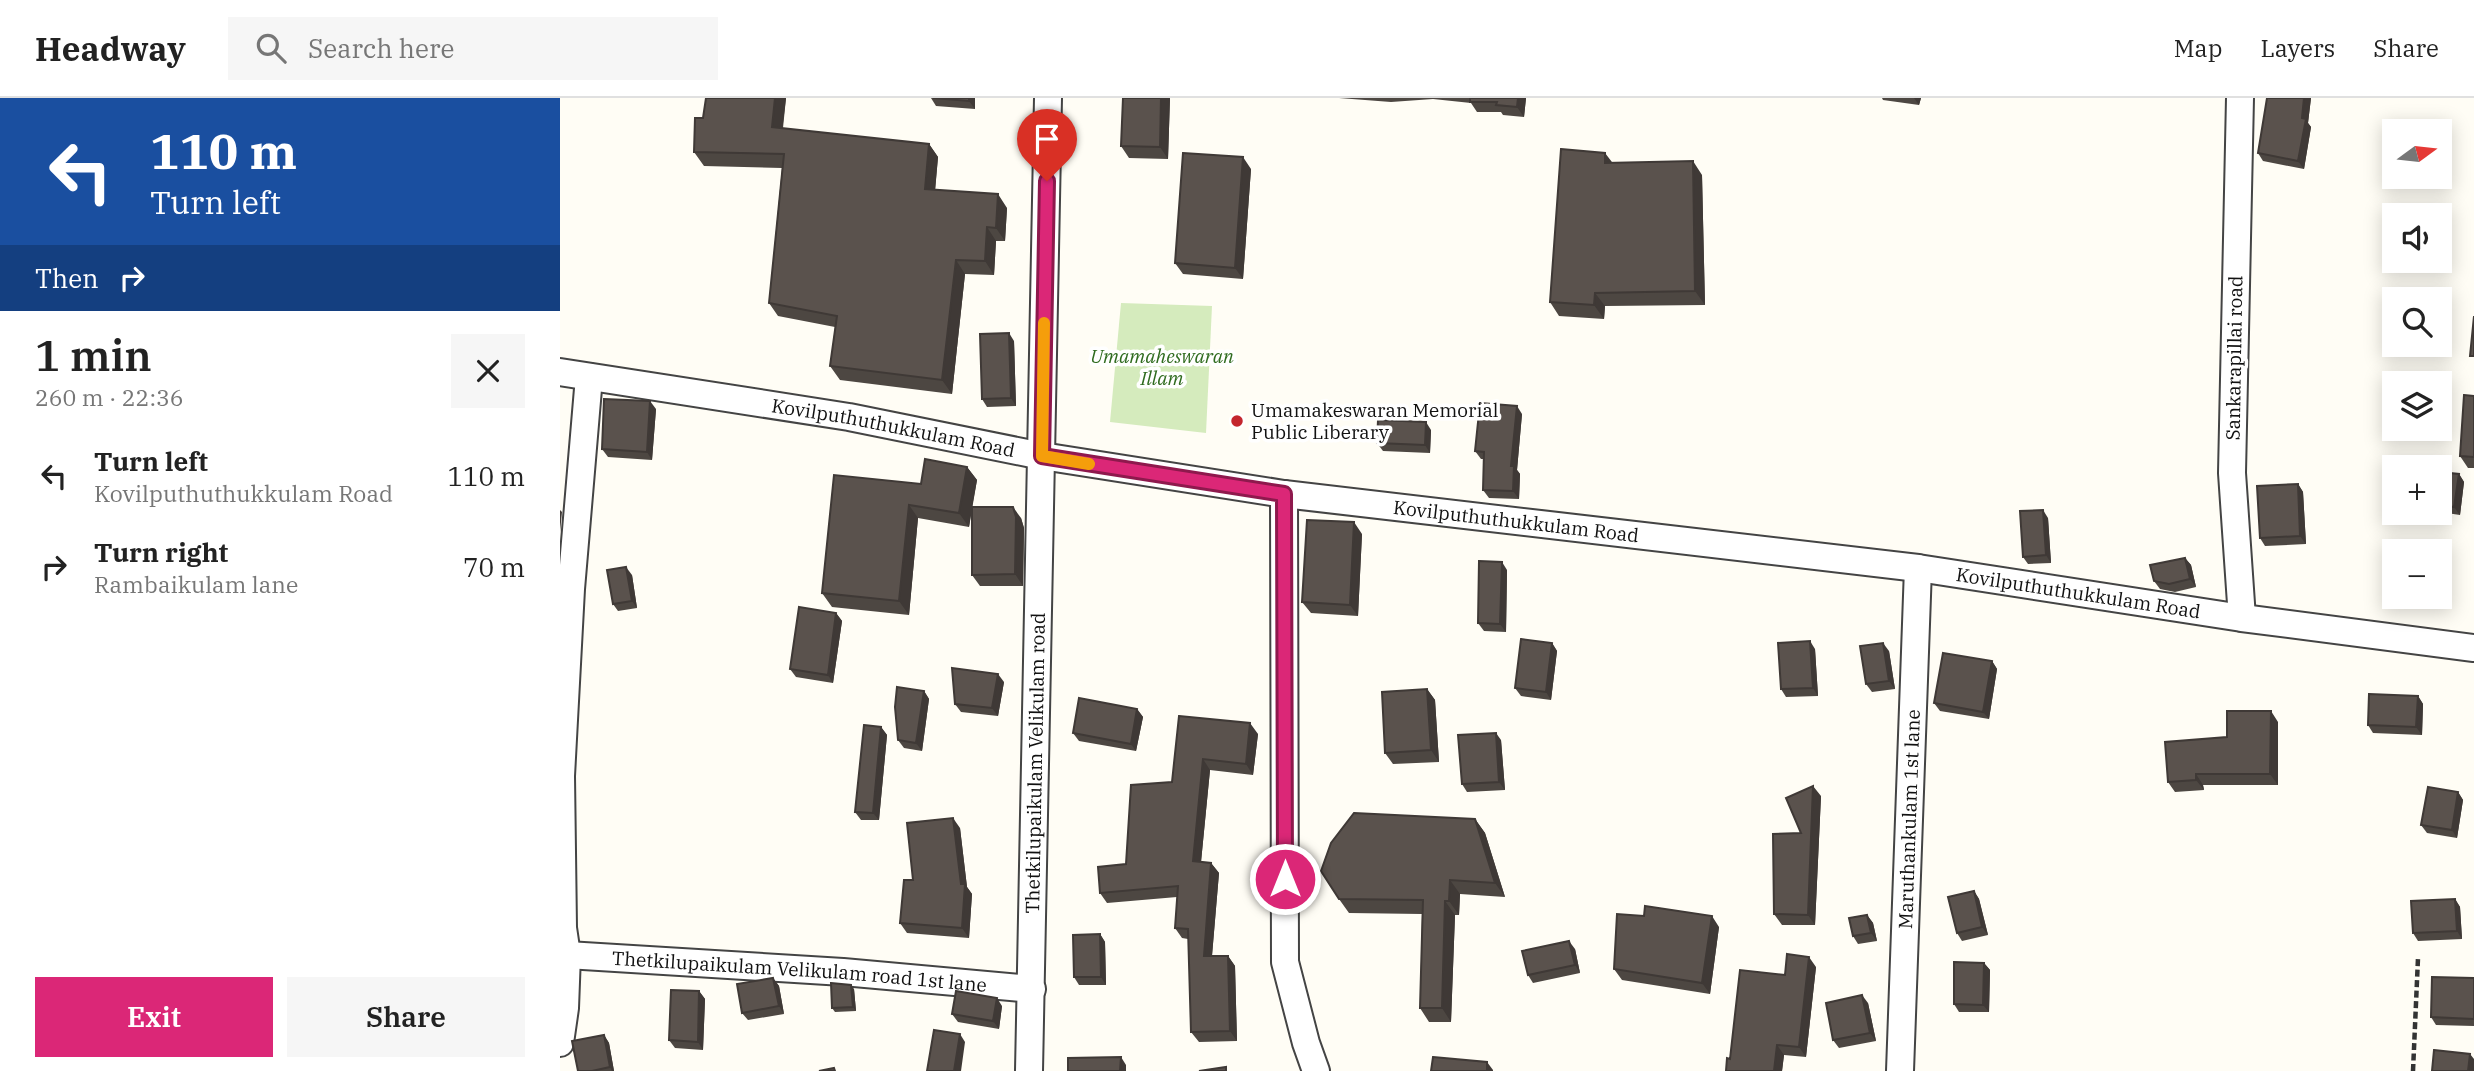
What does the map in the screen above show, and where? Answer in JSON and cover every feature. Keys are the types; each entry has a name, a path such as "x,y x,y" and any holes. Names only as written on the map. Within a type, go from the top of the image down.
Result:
{"street":[{"name":"Thetkilupaikulam Velikulam road","path":"1029,1071 1048,98"},
{"name":"Sankarapillai road","path":"2240,98 2231,473 2242,618"},
{"name":"Kovilputhuthukkulam Road","path":"560,372 849,417 1042,456 1284,494 1918,568 2242,618 2474,648"},
{"path":"560,1043 565,1008 566,955 561,890 561,776 571,589 589,377"},
{"path":"1284,494 1286,962 1306,1043 1316,1071"},
{"name":"Maruthankulam 1st lane","path":"1900,1071 1918,568"},
{"name":"Thetkilupaikulam Velikulam road 1st lane","path":"566,955 843,972 1032,989"}],"path":[{"path":"2413,1071 2418,958"}],"green space":[{"name":"Umamaheswaran Illam","path":"1121,303 1212,306 1206,433 1110,422"}],"building":[{"path":"706,98 775,98 772,127 929,144 925,189 998,194 996,228 987,227 985,261 956,260 942,380 830,366 837,316 769,303 784,154 694,152 695,118 703,118"},
{"path":"933,98 969,98 969,101"},
{"path":"1123,98 1161,98 1160,147 1121,146"},
{"path":"1470,98 1518,98 1517,107 1496,105 1497,102 1470,102"},
{"path":"2267,98 2304,98 2302,118 2306,119 2298,161 2258,153"},
{"path":"1561,149 1605,153 1605,163 1693,161 1695,291 1595,293 1594,305 1550,302"},
{"path":"1183,153 1243,157 1235,268 1175,263"},
{"path":"2474,316 2474,356 2470,356"},
{"path":"1009,333 1011,398 982,399 980,334"},
{"path":"2464,395 2474,396 2474,457 2460,456"},
{"path":"604,399 650,401 647,452 602,449"},
{"path":"1480,403 1517,406 1511,466 1514,466 1513,491 1483,490 1484,452 1475,451"},
{"path":"1378,420 1426,422 1425,445 1377,443"},
{"path":"925,459 967,467 959,513 909,505 899,601 822,593 834,475 921,484"},
{"path":"2452,473 2459,474 2452,507"},
{"path":"2298,484 2300,536 2260,538 2257,486"},
{"path":"972,507 1013,507 1016,517 1015,574 972,575"},
{"path":"2043,510 2046,555 2023,557 2020,511"},
{"path":"1307,520 1354,522 1350,605 1302,602"},
{"path":"2185,558 2190,579 2169,584 2154,581 2150,565"},
{"path":"1479,561 1502,562 1500,624 1478,623"},
{"path":"626,567 632,601 613,604 607,570"},
{"path":"799,607 836,613 828,675 790,669"},
{"path":"1521,639 1552,643 1546,692 1515,688"},
{"path":"1810,641 1813,688 1781,689 1778,643"},
{"path":"1883,643 1889,681 1866,684 1860,646"},
{"path":"1943,653 1992,661 1983,712 1934,703"},
{"path":"952,668 998,674 992,708 955,704"},
{"path":"897,687 924,691 916,743 898,740 895,707"},
{"path":"1427,689 1431,750 1385,753 1382,692"},
{"path":"2369,694 2418,696 2416,727 2368,725"},
{"path":"1079,698 1137,709 1131,744 1073,733"},
{"path":"2227,711 2271,711 2270,774 2196,774 2196,780 2168,782 2165,742 2227,737"},
{"path":"1179,716 1250,723 1246,764 1203,759 1193,861 1211,863 1204,956 1228,956 1230,1031 1191,1032 1188,929 1175,928 1178,886 1100,893 1098,867 1126,864 1131,785 1172,782"},
{"path":"864,725 881,727 873,813 855,812"},
{"path":"1496,733 1499,782 1462,784 1458,735"},
{"path":"1813,786 1808,915 1774,914 1773,834 1801,833 1786,798"},
{"path":"2428,787 2458,792 2452,830 2421,825"},
{"path":"1354,813 1475,819 1495,883 1450,880 1449,901 1445,901 1442,1008 1420,1008 1423,900 1339,899 1321,871 1331,843"},
{"path":"953,818 961,884 965,884 962,928 900,923 904,880 913,880 907,823"},
{"path":"1974,891 1982,927 1957,933 1948,897"},
{"path":"2455,899 2457,931 2413,933 2411,901"},
{"path":"1645,906 1712,916 1702,983 1614,969 1617,914 1644,916"},
{"path":"1867,915 1871,933 1853,936 1849,918"},
{"path":"1100,934 1101,977 1074,977 1073,935"},
{"path":"1569,941 1575,965 1528,975 1522,951"},
{"path":"1787,954 1809,957 1799,1047 1777,1045 1774,1071 1726,1071 1727,1058 1730,1059 1740,970 1785,975"},
{"path":"1954,962 1984,963 1983,1005 1954,1004"},
{"path":"2432,977 2474,978 2474,1019 2431,1017"},
{"path":"773,978 779,1006 742,1013 737,984"},
{"path":"831,983 851,985 853,1007 832,1008"},
{"path":"671,990 699,991 698,1042 669,1040"},
{"path":"956,991 997,998 993,1021 952,1014"},
{"path":"1862,995 1870,1033 1833,1040 1826,1003"},
{"path":"934,1030 960,1034 954,1071 927,1071"},
{"path":"604,1035 610,1067 578,1071 572,1041"},
{"path":"2434,1050 2470,1054 2468,1071 2432,1071"},
{"path":"1121,1057 1120,1071 1068,1071 1068,1058"},
{"path":"1433,1057 1487,1062 1487,1071 1431,1071"},
{"path":"1226,1067 1226,1071 1199,1071"}],"slow traffic":[{"path":"1044,323 1042,456 1089,464"}],"place":[{"name":"Umamakeswaran Memorial Public Liberary","path":"1237,421"}],"route":[{"path":"1047,181 1042,456 1284,494 1285,879"}]}
